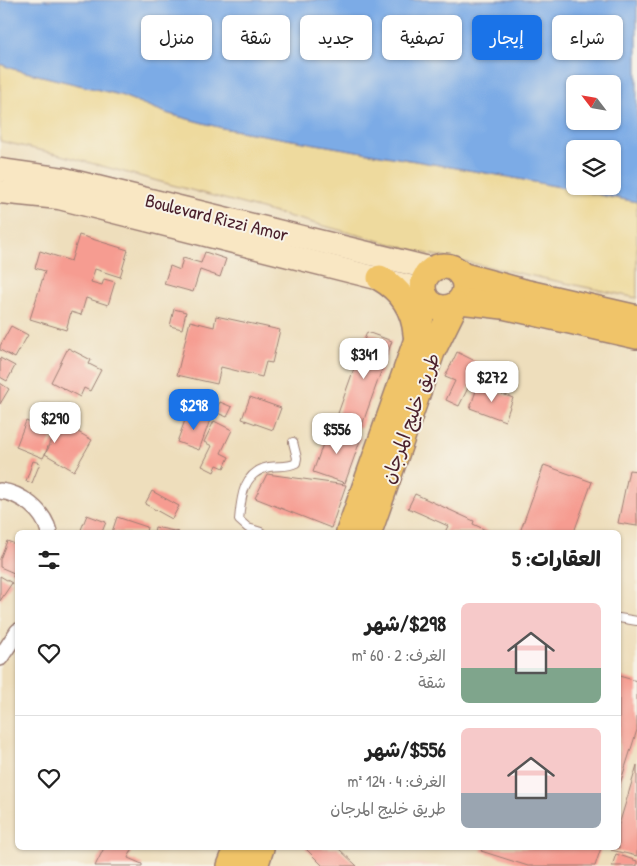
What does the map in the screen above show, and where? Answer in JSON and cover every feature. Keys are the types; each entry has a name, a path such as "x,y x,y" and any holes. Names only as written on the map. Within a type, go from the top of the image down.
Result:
{"main road":[{"name":"Boulevard Rizzi Amor","path":"0,170 64,179 427,285"},
{"name":"Boulevard Rizzi Amor","path":"0,192 59,198 380,278 427,285"},
{"path":"461,275 465,288 457,303 449,308 435,306 430,302 427,285 443,266 453,268 461,275 528,293 637,318"},
{"path":"380,278 394,288 406,302 424,347 442,338 462,320 485,309 503,306"},
{"name":"طريق خليج المرجان","path":"370,530 424,347 427,285"},
{"path":"457,303 503,306 637,336"},
{"name":"طريق خليج المرجان","path":"350,530 424,347 457,303"},
{"path":"230,866 236,850"},
{"path":"255,866 260,850"}],"street":[{"path":"0,491 11,492 34,507 49,530"},
{"path":"0,658 15,636"}],"lane":[{"path":"254,530 248,528 239,520 240,505 246,482 259,470 290,466 296,463 297,458 293,442"},
{"path":"621,618 637,621"}],"shaded area":[{"path":"377,863 427,864 433,866 376,866"}],"sand":[{"path":"0,64 13,69 120,95 169,114 222,128 566,188 566,195 601,195 637,202 637,298 428,254 61,155 0,141"}],"water":[{"path":"0,0 637,0 637,202 601,195 621,195 621,140 566,140 566,188 222,128 169,114 120,95 13,69 0,64"}],"building":[{"path":"79,235 128,250 120,277 95,269 91,282 102,285 104,279 115,282 108,305 86,298 81,315 71,312 66,330 30,319 45,271 35,268 40,251 71,261"},
{"path":"205,252 226,259 220,277 200,270 193,292 164,284 170,266 180,270 183,258 201,263"},
{"path":"174,309 186,312 182,329 170,326"},
{"path":"216,316 280,330 272,363 266,362 262,377 221,367 217,384 177,375 190,321 214,327"},
{"path":"11,326 28,335 15,358 0,350 0,346"},
{"path":"367,332 392,341 361,428 336,419"},
{"path":"68,348 91,360 89,364 101,370 90,391 84,388 80,397 51,382"},
{"path":"457,352 485,366 472,387 469,386 459,406 446,400 455,381 445,377"},
{"path":"0,358 15,366 7,381 0,377"},
{"path":"0,383 9,389 0,404"},
{"path":"478,385 513,398 505,421 470,408"},
{"path":"250,397 281,408 273,430 242,419"},
{"path":"220,402 232,407 227,417 215,412"},
{"path":"188,412 210,420 199,450 177,442"},
{"path":"26,421 45,429 44,433 52,436 43,458 16,447"},
{"path":"59,421 92,440 74,471 45,454 55,437 51,435"},
{"path":"214,421 232,430 221,453 229,457 224,468 217,465 214,472 202,466 212,446 204,442"},
{"path":"329,427 361,438 345,483 313,472"},
{"path":"33,461 40,463 32,483 26,481"},
{"path":"544,465 592,482 575,530 521,530"},
{"path":"629,470 637,471 637,526 618,523"},
{"path":"267,474 346,485 331,528 255,498"},
{"path":"152,491 179,506 172,519 145,504"},
{"path":"415,494 474,521 473,524 486,530 446,530 448,526 408,508"},
{"path":"87,515 106,522 103,530 81,530"},
{"path":"117,517 147,527 146,530 113,530"},
{"path":"155,527 169,530 154,530"},
{"path":"7,541 15,544 15,577 13,577 14,573 0,567 0,559"},
{"path":"0,576 12,583 0,601"},
{"path":"621,677 637,681 637,730 621,781"},
{"path":"637,765 637,856 611,850 621,850 621,818"},
{"path":"103,850 132,850 128,858 142,864 142,866 95,866"},
{"path":"307,850 340,850 357,866 323,866"},
{"path":"600,850 595,866 528,866 481,851"},
{"path":"616,854 637,861 637,866 612,866"}]}
